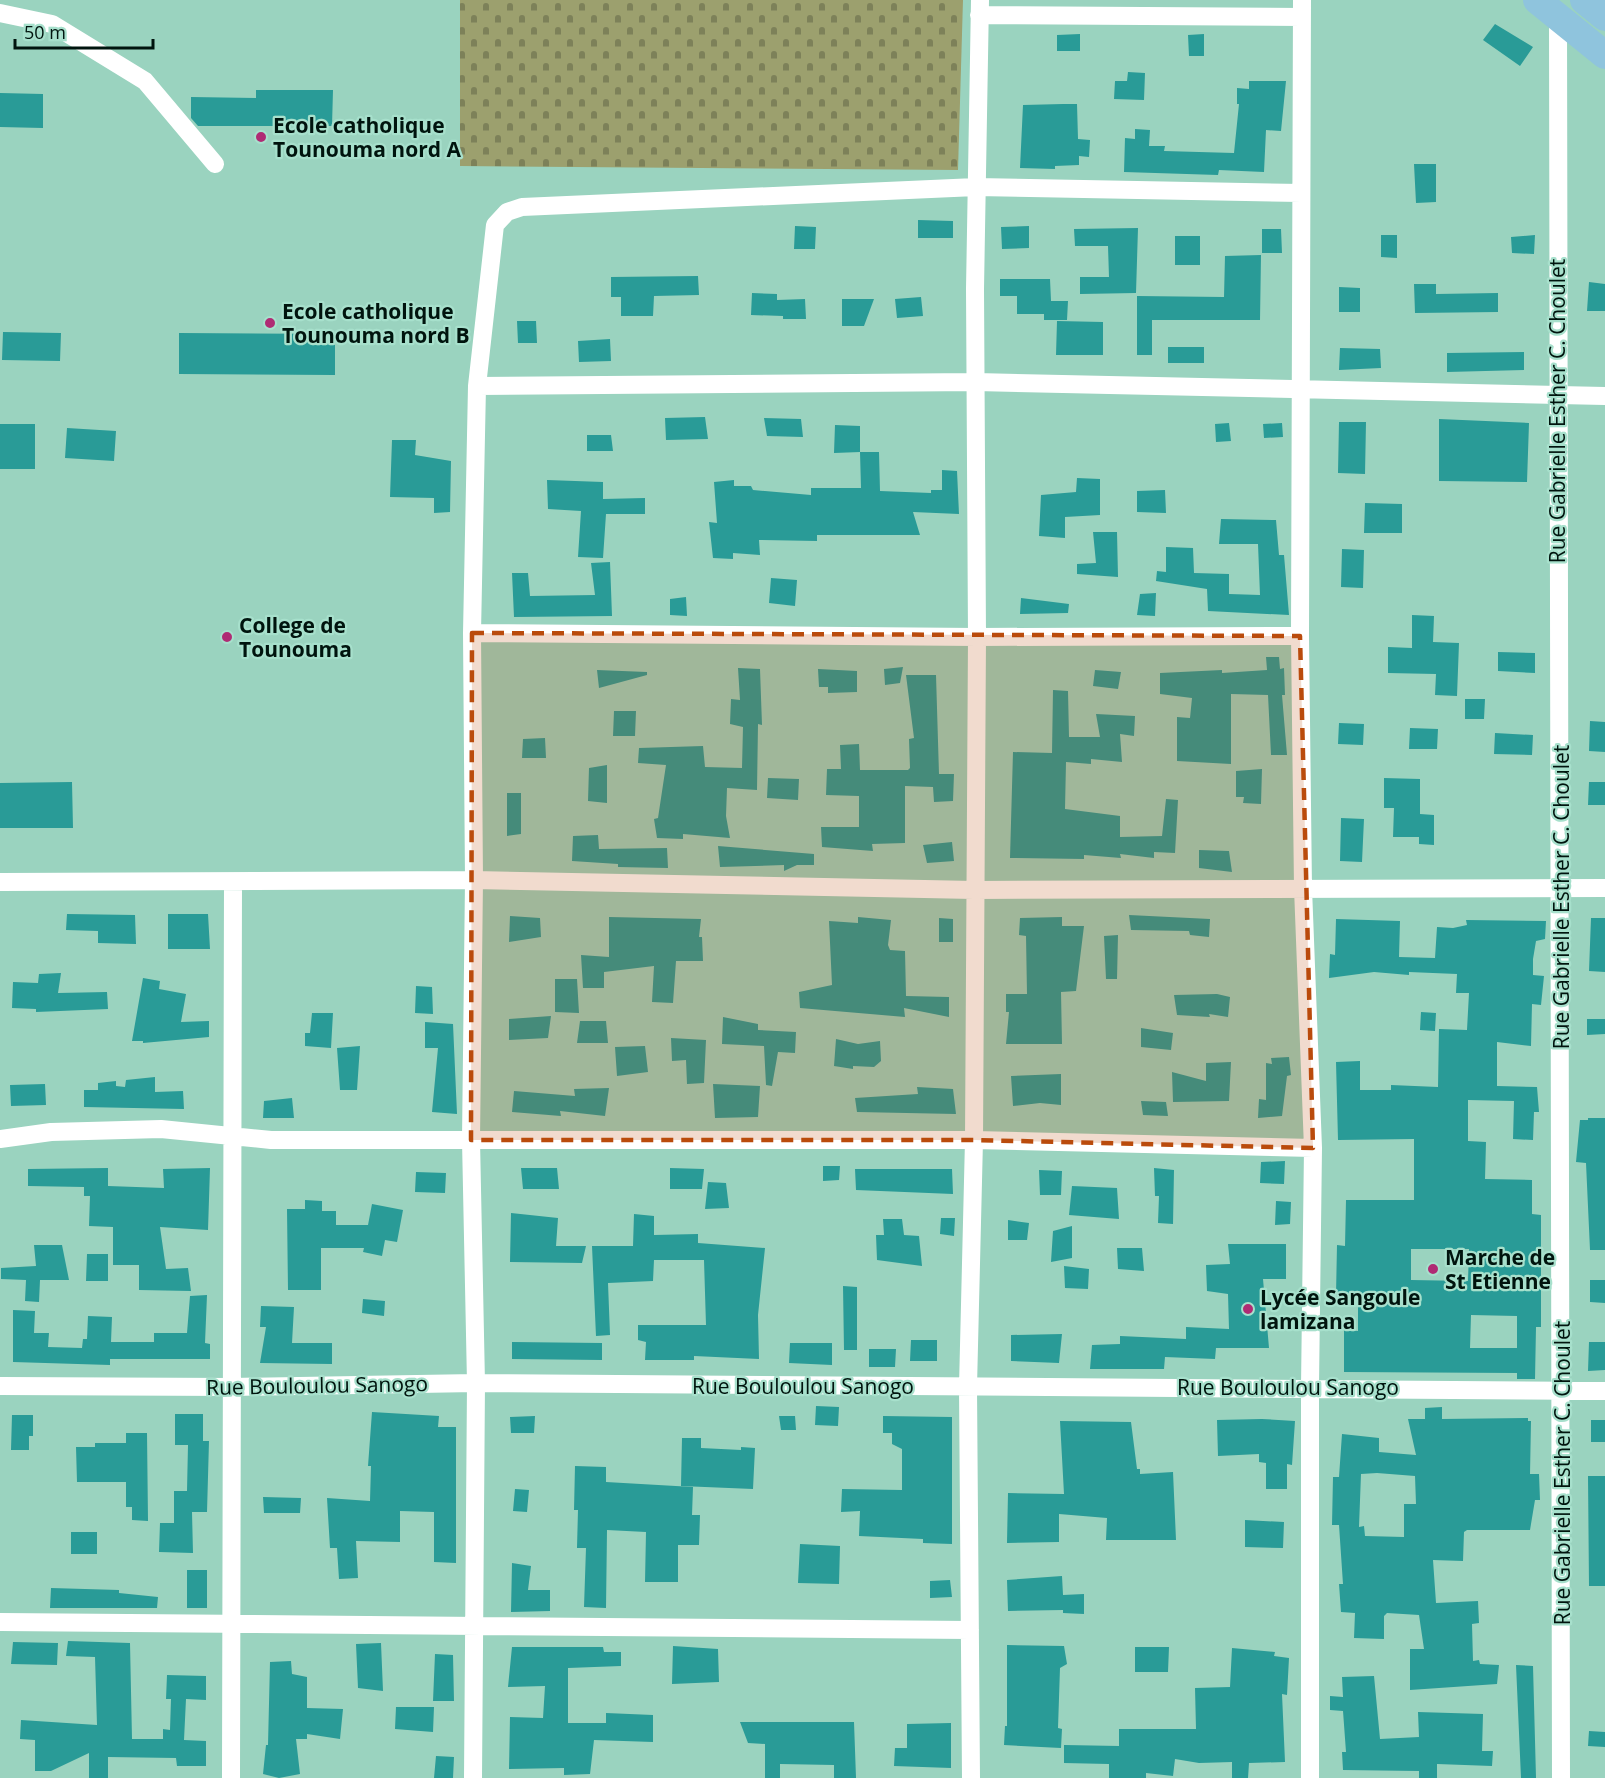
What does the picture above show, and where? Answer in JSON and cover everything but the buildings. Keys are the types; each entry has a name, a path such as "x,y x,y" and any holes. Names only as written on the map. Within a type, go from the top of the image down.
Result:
{"main road":[{"path":"1584,0 1605,17"},
{"path":"1547,8 1605,55"}],"street":[{"path":"971,1778 968,1387 974,1140 977,637 976,187 980,7 1302,8 1300,636 1303,888 1313,1148 1310,1387 1310,1778"},
{"name":"Rue Gabrielle Esther C. Choulet","path":"1547,8 1555,397 1561,887 1563,1391 1561,1778"},
{"path":"0,13 52,24 145,81 215,164"},
{"path":"473,1778 476,1383 471,1140 474,879 472,633 477,386 495,225 507,212 522,207 976,187 1301,193"},
{"path":"477,386 976,382 1300,387 1555,397 1605,396"},
{"path":"472,633 977,637 1300,636"},
{"path":"0,882 474,879 974,890 1605,888"},
{"path":"231,1778 233,882"},
{"path":"0,1139 51,1132 161,1129 271,1140 974,1140 1313,1148"},
{"name":"Rue Bouloulou Sanogo","path":"0,1386 233,1387 476,1383 1605,1390"},
{"path":"0,1622 970,1630"}],"highlighted area":[{"path":"472,633 1300,636 1313,1148 974,1140 471,1140"}],"green space":[{"path":"460,0 963,0 958,170 460,166"}],"place":[{"name":"Ecole catholique Tounouma nord A","path":"261,137"},
{"name":"Ecole catholique Tounouma nord B","path":"270,323"},
{"name":"College de Tounouma","path":"227,637"},
{"name":"Marche de St Etienne","path":"1433,1269"},
{"name":"Lycée Sangoule lamizana","path":"1248,1309"}]}
